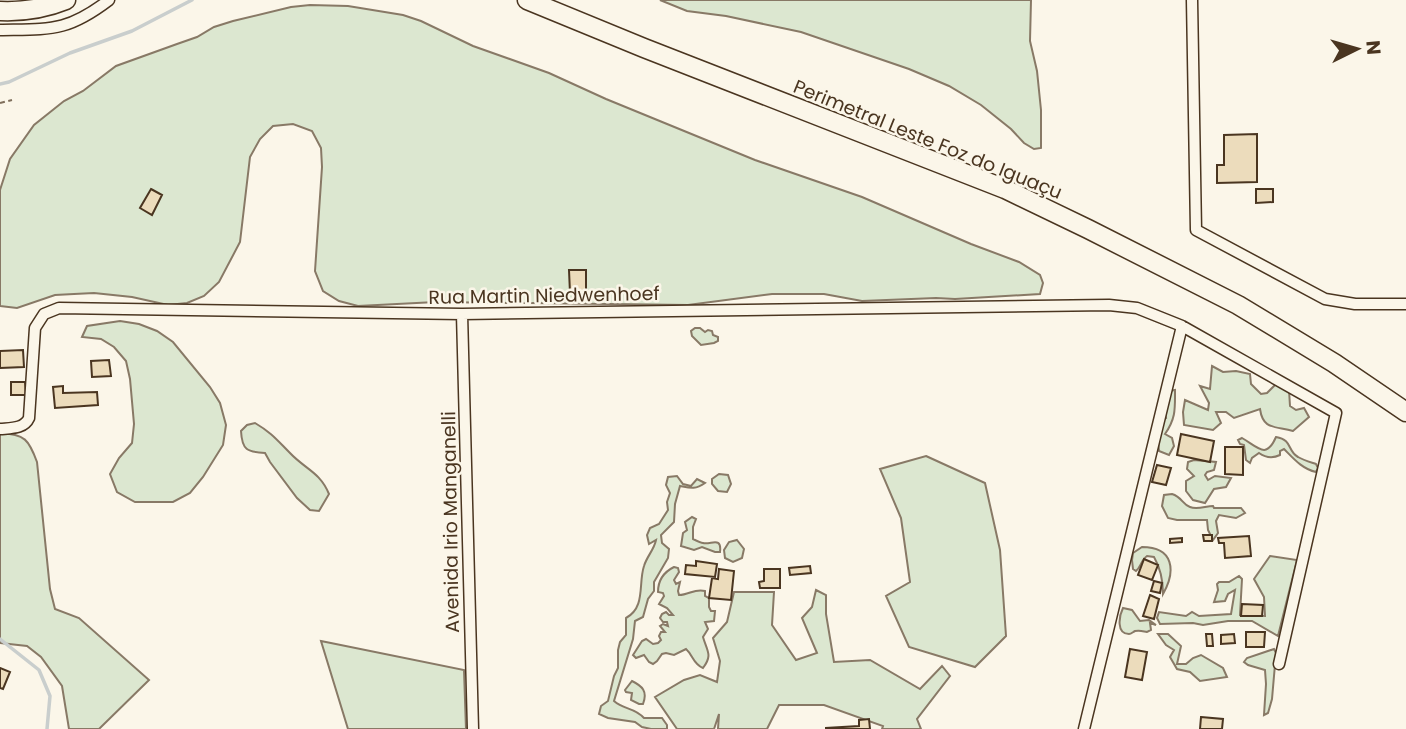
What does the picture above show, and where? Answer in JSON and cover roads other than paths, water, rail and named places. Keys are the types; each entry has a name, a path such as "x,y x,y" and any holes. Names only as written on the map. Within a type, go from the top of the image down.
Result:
{"highway":[{"path":"0,11 29,11 66,0"},
{"name":"Perimetral Leste Foz do Iguaçu","path":"527,0 1005,189 1238,305 1334,363 1406,412"}],"street":[{"path":"0,30 61,27 87,16 109,0"},
{"path":"1192,0 1196,230 1325,299 1355,304 1406,304"},
{"name":"Rua Martin Niedwenhoef","path":"0,429 22,426 29,418 35,328 44,314 59,308 462,314 1109,305 1137,308 1182,326 1336,413 1279,664"},
{"name":"Avenida Irio Manganelli","path":"462,314 473,729"},
{"path":"1084,729 1182,326"}],"waterway":[{"path":"0,84 70,53 132,31 192,0"},
{"path":"0,639 39,670 50,696 47,729"}]}
